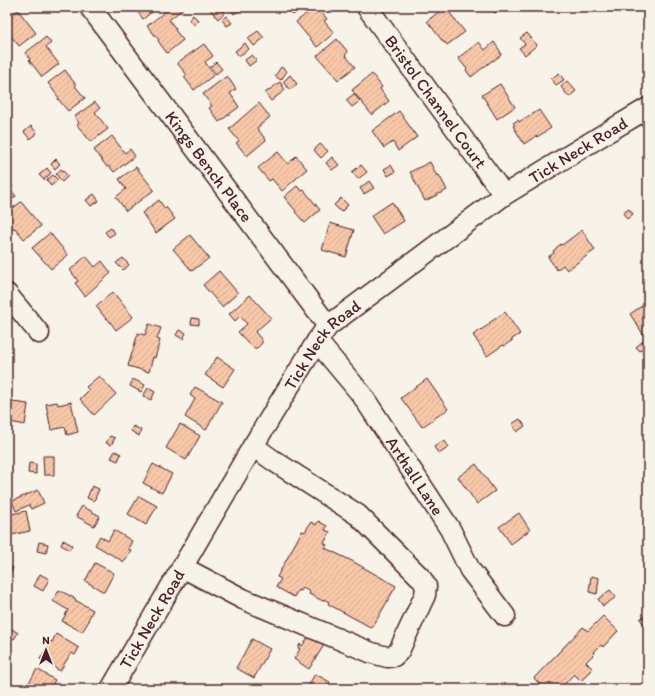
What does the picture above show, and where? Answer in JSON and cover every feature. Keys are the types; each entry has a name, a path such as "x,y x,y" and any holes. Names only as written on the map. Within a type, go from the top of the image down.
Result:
{"street":[{"name":"Kings Bench Place","path":"90,7 323,333"},
{"name":"Bristol Channel Court","path":"367,7 504,195"},
{"name":"Tick Neck Road","path":"111,689 253,446 323,333 504,195 648,108"},
{"path":"7,294 39,333"},
{"name":"Arthall Lane","path":"323,333 450,529 470,570 505,616"},
{"path":"182,567 243,599 372,653 387,657 394,656 399,651 425,595 426,586 421,578 358,514 253,446"}],"building":[{"path":"134,7 158,7 143,19"},
{"path":"171,7 185,7 169,20 183,40 167,53 158,41 159,40 147,26"},
{"path":"220,7 225,13 218,19 209,8"},
{"path":"235,7 240,7 242,9 234,14 231,10"},
{"path":"286,7 303,7 293,15"},
{"path":"317,7 327,19 324,21 334,33 317,47 296,22"},
{"path":"445,7 465,32 447,45 427,21"},
{"path":"490,7 501,7 495,13"},
{"path":"18,10 36,33 19,46 11,36 7,39 7,18"},
{"path":"193,15 199,21 195,25 189,20"},
{"path":"226,16 232,23 227,26 222,20"},
{"path":"258,31 264,38 254,46 248,38"},
{"path":"527,33 537,45 525,55 519,48 525,44 520,38"},
{"path":"46,37 51,43 46,47 59,64 42,77 25,53"},
{"path":"337,39 348,52 345,55 355,67 338,80 317,56"},
{"path":"479,42 485,50 494,42 501,55 471,77 466,70 467,69 458,58"},
{"path":"245,43 249,49 239,56 235,51"},
{"path":"204,44 213,56 205,62 214,75 194,90 184,77 187,75 177,63"},
{"path":"252,55 257,60 249,66 245,60"},
{"path":"216,62 222,69 216,74 210,67"},
{"path":"281,67 287,71 281,80 275,76"},
{"path":"65,70 85,98 68,111 48,83"},
{"path":"559,73 564,80 556,85 551,79"},
{"path":"372,74 382,87 380,89 389,101 372,115 352,90"},
{"path":"290,75 297,84 290,90 283,82"},
{"path":"227,76 236,89 230,93 239,107 219,122 209,108 212,106 203,94"},
{"path":"567,81 576,91 569,97 561,87"},
{"path":"280,82 285,90 271,101 265,93"},
{"path":"500,84 515,107 497,119 482,95"},
{"path":"354,94 360,101 352,107 346,100"},
{"path":"95,102 100,108 95,112 108,129 91,142 77,125 79,123 74,117"},
{"path":"259,103 270,117 257,128 266,140 247,156 236,143 239,141 229,129"},
{"path":"539,110 551,128 524,144 513,126 515,125 513,123 518,120 519,122 525,119"},
{"path":"399,111 417,137 398,151 393,142 384,148 372,131"},
{"path":"31,126 37,133 30,139 24,132"},
{"path":"112,136 125,153 130,149 135,156 114,172 109,166 107,167 94,150"},
{"path":"320,144 328,151 321,158 314,150"},
{"path":"278,152 288,164 296,156 307,169 282,191 272,179 269,181 258,168"},
{"path":"332,157 339,165 332,170 326,163"},
{"path":"56,159 60,164 55,169 51,164"},
{"path":"430,162 437,176 439,175 447,190 425,201 410,172"},
{"path":"361,165 367,172 358,179 352,172"},
{"path":"391,165 395,172 388,176 384,169"},
{"path":"136,167 154,190 126,211 116,197 126,189 119,179"},
{"path":"47,168 51,173 44,180 39,175"},
{"path":"61,169 68,176 62,182 56,174"},
{"path":"53,175 58,180 51,186 47,180"},
{"path":"7,181 13,187 10,189 16,196 7,203"},
{"path":"369,181 374,188 364,194 360,188"},
{"path":"297,186 302,191 304,190 320,210 305,223 284,197"},
{"path":"94,194 99,201 91,206 86,200"},
{"path":"341,198 348,205 341,212 334,205"},
{"path":"159,200 165,209 166,207 175,219 156,233 142,213"},
{"path":"21,202 41,226 24,239 7,220 7,212"},
{"path":"392,202 404,221 383,234 371,216"},
{"path":"629,209 633,214 627,219 623,213"},
{"path":"330,223 354,230 346,257 322,250"},
{"path":"111,228 115,233 109,237 105,232"},
{"path":"582,230 595,250 567,270 563,265 557,270 548,257 554,253 553,251 561,244 562,245"},
{"path":"50,233 68,255 51,269 32,248"},
{"path":"190,235 209,258 192,271 173,249"},
{"path":"86,256 95,267 102,261 111,273 85,296 75,283 78,281 70,270"},
{"path":"123,258 129,265 123,270 116,263"},
{"path":"219,271 238,293 222,307 203,285"},
{"path":"113,292 133,317 116,330 96,306"},
{"path":"250,295 271,318 255,332 262,340 262,343 257,348 253,348 238,332 247,324 240,316 235,321 229,314"},
{"path":"646,303 648,305 648,333 646,335 644,333 643,334 630,314"},
{"path":"505,312 520,334 512,339 512,341 504,346 503,345 487,356 473,335"},
{"path":"192,318 199,319 199,325 191,324"},
{"path":"149,324 161,328 157,339 160,340 149,372 128,366 138,333 145,335"},
{"path":"179,330 186,333 183,339 176,335"},
{"path":"643,341 647,346 640,351 636,347"},
{"path":"648,349 648,359 646,360 642,353"},
{"path":"217,357 235,369 223,387 205,375"},
{"path":"99,376 116,394 94,415 80,399 89,390 86,387"},
{"path":"133,379 145,385 141,392 130,386"},
{"path":"427,379 448,409 422,427 401,398"},
{"path":"195,387 222,402 206,430 185,417 195,399 190,395"},
{"path":"148,388 155,392 151,400 143,396"},
{"path":"7,400 28,404 25,425 10,422 7,423"},
{"path":"57,402 58,405 71,402 78,432 67,435 65,427 51,430 46,404"},
{"path":"520,419 525,426 517,432 512,424"},
{"path":"180,424 200,436 186,460 166,448"},
{"path":"133,426 141,430 139,436 131,431"},
{"path":"110,436 115,438 111,445 106,443"},
{"path":"444,440 449,447 439,454 434,447"},
{"path":"115,451 121,454 118,461 111,458"},
{"path":"43,456 54,456 54,475 44,475"},
{"path":"29,463 36,464 36,474 28,473"},
{"path":"153,464 172,474 162,493 143,483"},
{"path":"476,464 495,491 477,504 458,477"},
{"path":"92,486 99,489 94,501 87,498"},
{"path":"38,490 44,503 31,509 29,505 16,511 12,501"},
{"path":"139,496 157,506 146,525 128,514"},
{"path":"82,506 100,516 94,526 76,516"},
{"path":"26,511 30,531 7,536 7,515"},
{"path":"519,513 530,530 511,544 499,527"},
{"path":"318,521 327,526 325,530 330,532 324,543 327,545 325,548 352,561 396,586 372,628 328,604 329,602 324,599 323,601 309,594 310,592 303,588 301,591 298,590 294,597 276,587 281,579 277,577 302,531 305,532 311,522 316,525"},
{"path":"114,530 132,541 128,549 131,550 124,562 95,545 100,536 108,541"},
{"path":"63,540 72,545 69,550 61,545"},
{"path":"39,542 48,544 46,553 37,551"},
{"path":"95,563 114,573 104,592 85,581"},
{"path":"7,565 13,568 7,578"},
{"path":"40,574 49,579 43,591 34,586"},
{"path":"591,576 599,578 597,594 589,592"},
{"path":"59,590 93,610 88,620 89,621 82,632 62,621 68,610 53,601"},
{"path":"610,590 616,597 603,606 598,599"},
{"path":"646,615 648,617 648,624 645,626 640,619"},
{"path":"603,616 618,631 603,647 601,645 586,662 593,669 581,681 574,674 560,689 544,689 534,678 583,627 588,631"},
{"path":"12,629 18,633 14,639 8,636"},
{"path":"56,634 79,648 75,655 71,653 60,671 40,659"},
{"path":"309,636 324,645 309,669 294,659 300,649 298,648 300,644 302,646"},
{"path":"252,639 270,649 254,678 236,668"},
{"path":"37,669 55,680 50,689 26,688"},
{"path":"315,674 330,682 326,689 307,688"}]}
